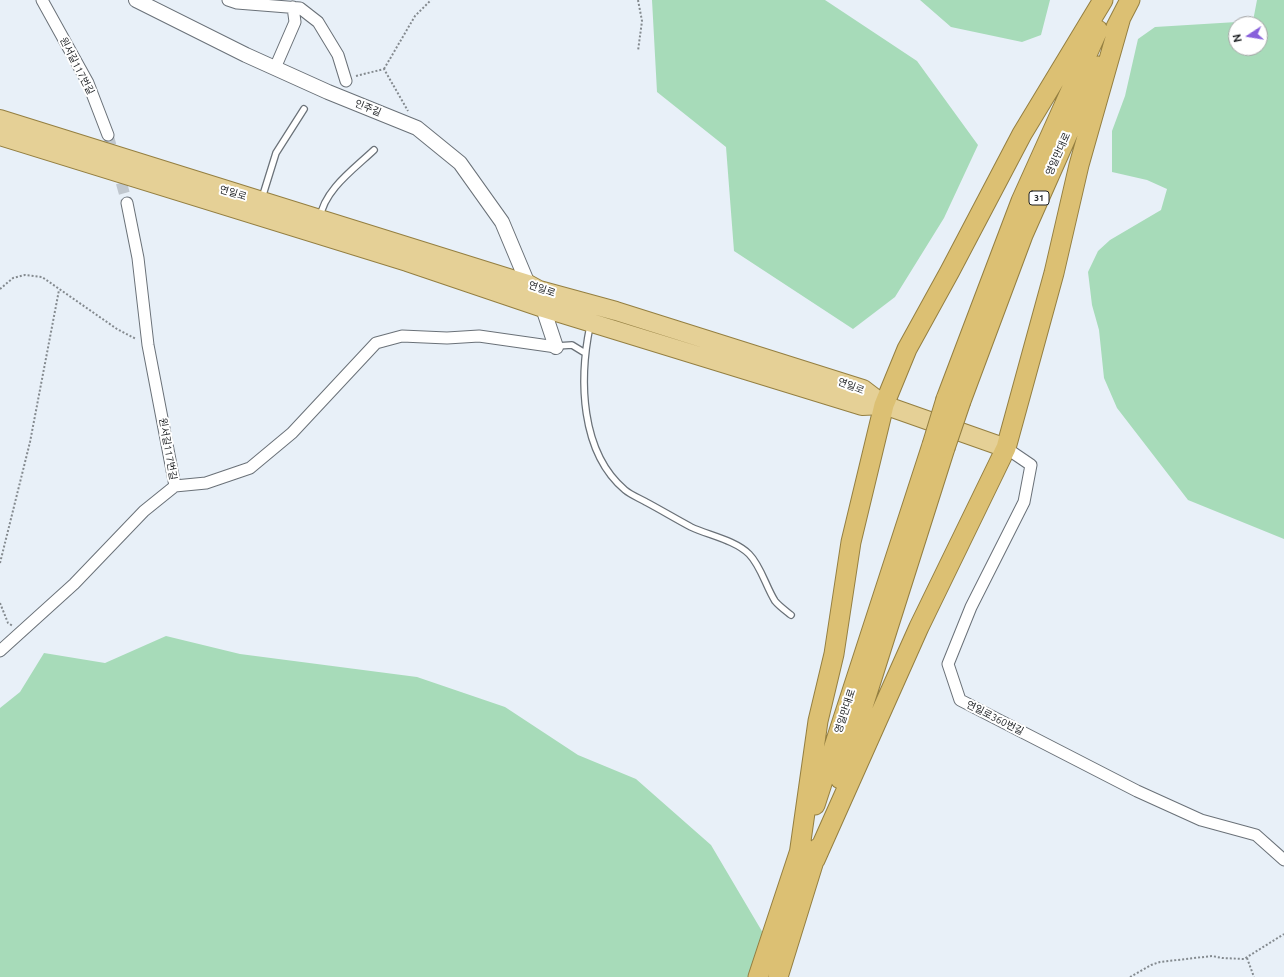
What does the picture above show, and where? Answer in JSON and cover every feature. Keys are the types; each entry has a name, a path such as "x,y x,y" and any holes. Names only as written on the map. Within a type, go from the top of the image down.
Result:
{"highway":[{"path":"807,858 818,721 834,654 851,542 884,405 907,349 1022,134 1103,0"},
{"name":"영일만대로","path":"778,977 807,858 939,446 1021,201 1112,0"},
{"name":"영일만대로","path":"954,400 1022,235 1079,105 1130,0"},
{"path":"807,858 1006,448 1054,273 1079,165 1121,17"},
{"name":"영일만대로","path":"758,977 807,858"}],"main road":[{"name":"연일로","path":"0,120 528,284 539,290 616,311 863,389 884,405"},
{"name":"연일로","path":"0,136 407,262 543,308 862,406 884,405"},
{"path":"884,405 1006,448"}],"street":[{"name":"원서길117번길","path":"42,0 88,83 108,135"},
{"path":"228,0 237,3 296,4 318,22 338,54 346,81"},
{"name":"인주길","path":"142,1 275,68 328,92 417,128 460,163 502,222 528,284 543,308 556,346"},
{"path":"275,68 295,22 296,4"},
{"name":"원서길117번길","path":"0,651 74,584 144,511 175,486 148,345 138,258 126,203"},
{"path":"175,486 206,483 250,468 292,433 376,343 402,336 446,338 479,336 556,346"},
{"name":"연일로360번길","path":"1006,448 1031,465 1024,502 971,607 948,664 960,700 1137,791 1180,811 1201,820 1256,835 1284,860"}],"lane":[{"path":"261,201 276,153 304,109"},
{"path":"320,220 322,207 340,182 374,150"},
{"path":"591,322 584,353 584,389 586,411 598,455 604,467 625,490 693,528 727,540 748,554 776,602 791,615"},
{"path":"556,346 572,345 584,353"}],"path":[{"path":"346,81 352,77 384,69 415,16 431,0"},
{"path":"638,0 642,21 638,51"},
{"path":"384,69 417,128"},
{"path":"0,289 13,278 25,275 42,277 117,329 148,345"},
{"path":"0,563 30,442 59,290"},
{"path":"0,603 8,623 20,632"},
{"path":"1130,977 1151,965 1160,962 1212,956 1222,958 1247,958 1284,934"},
{"path":"1247,958 1254,977"}],"green space":[{"path":"652,0 825,0 917,61 978,145 944,218 895,297 853,329 734,251 726,147 657,92"},
{"path":"920,0 1050,0 1041,35 1022,42 951,27"},
{"path":"1257,0 1284,0 1284,539 1188,500 1117,408 1104,378 1099,330 1092,305 1088,272 1098,251 1110,240 1161,210 1167,189 1147,180 1112,172 1112,131 1125,96 1138,39 1155,27 1228,23 1228,56 1268,56 1268,16 1254,16"},
{"path":"166,636 240,654 417,677 505,707 578,755 636,779 711,845 789,977 0,977 0,708 20,692 44,653 105,663"}],"tunnel":[{"path":"108,135 127,203"}]}
